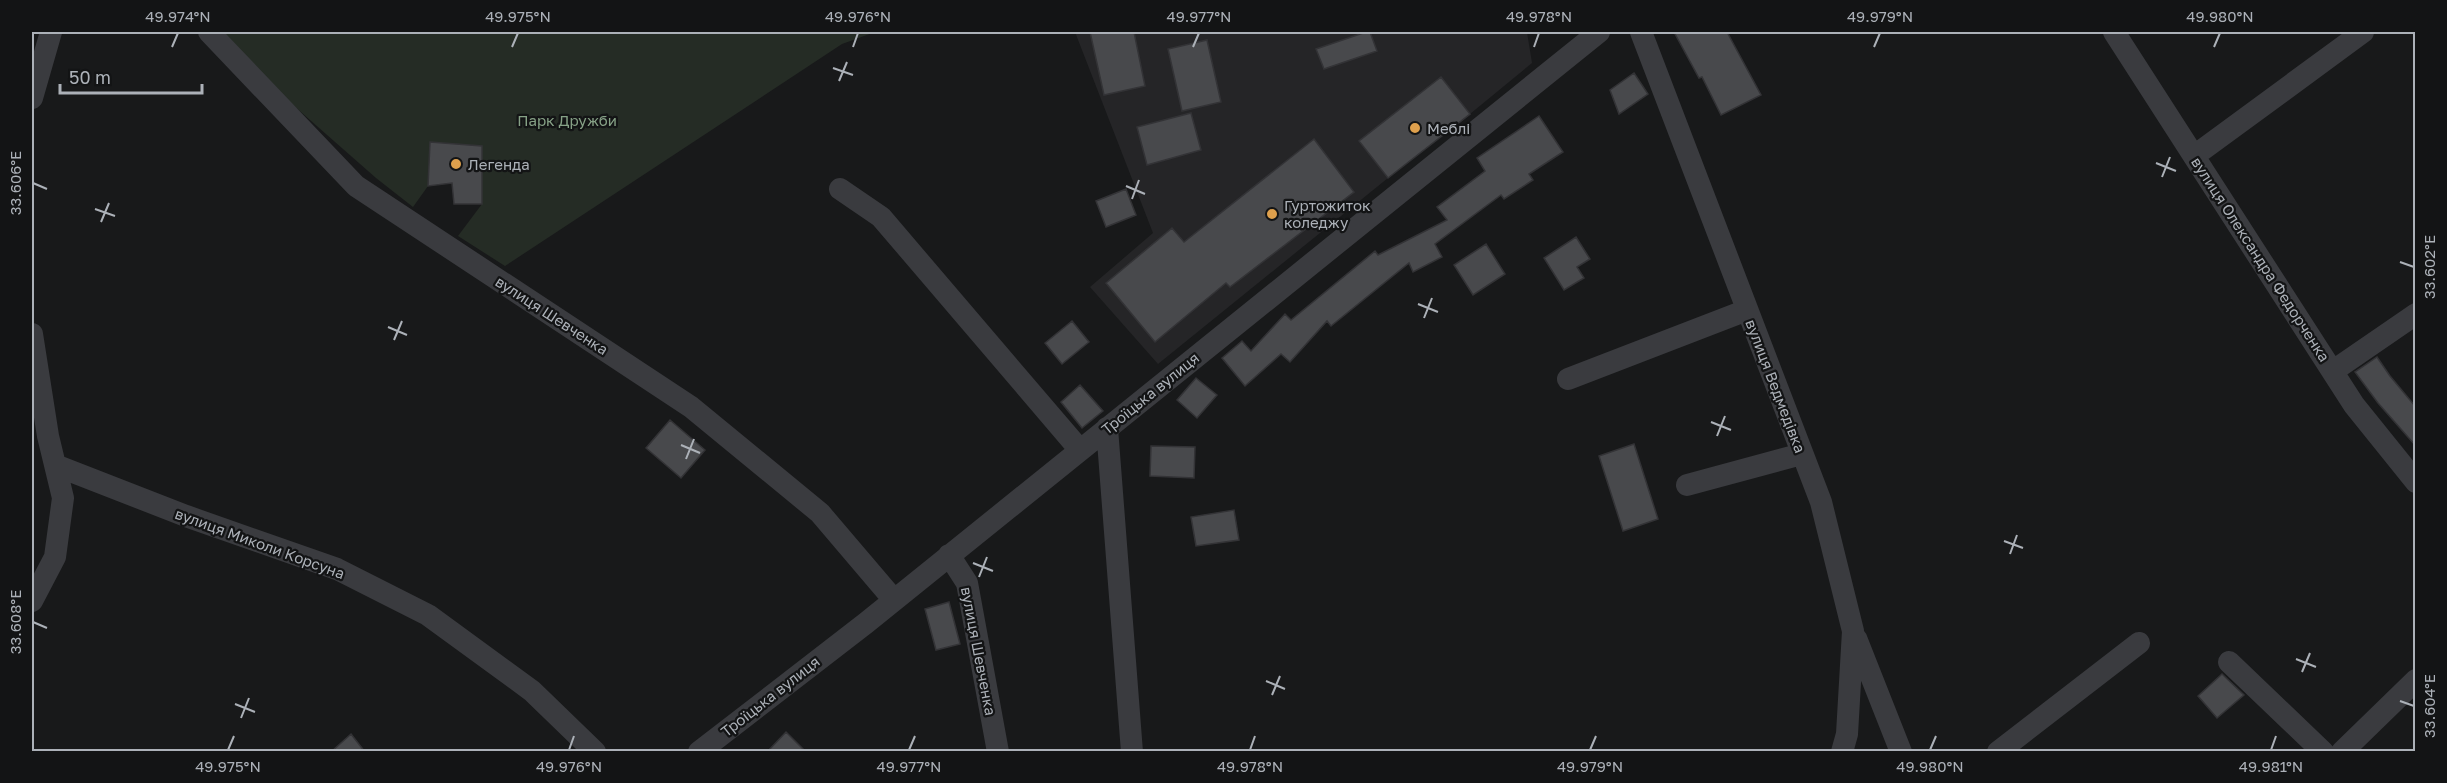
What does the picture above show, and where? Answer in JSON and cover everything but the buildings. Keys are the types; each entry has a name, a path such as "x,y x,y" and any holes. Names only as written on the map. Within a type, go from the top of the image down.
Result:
{"street":[{"path":"32,98 51,32"},
{"name":"вулиця Шевченка","path":"209,32 356,186 691,407 820,513 894,600"},
{"name":"Троїцька вулиця","path":"699,752 894,600 1599,32"},
{"name":"вулиця Ведмедівка","path":"1641,32 1821,502 1853,631 1847,734 1842,752"},
{"name":"вулиця Олександра Федорченка","path":"2114,32 2354,405 2415,482"},
{"path":"2194,156 2363,32"},
{"path":"840,189 881,217 1080,450"},
{"path":"1568,379 1747,310"},
{"path":"2333,371 2415,314"},
{"path":"32,334 63,498 55,557 32,601"},
{"path":"1107,428 1132,752"},
{"path":"1687,484 1802,454"},
{"name":"вулиця Миколи Корсуна","path":"55,465 186,516 337,569 428,615 532,691 595,752"},
{"name":"вулиця Шевченка","path":"950,555 967,583 998,752"},
{"path":"1853,631 1901,752"},
{"path":"1998,752 2139,643"},
{"path":"2229,662 2324,752"},
{"path":"2342,752 2415,680"}],"shaded area":[{"path":"1075,32 1527,32 1532,63 1470,114 1441,77 1360,141 1388,178 1158,364 1090,287 1153,233"}],"green space":[{"name":"Парк Дружби","path":"210,32 875,32 842,44 505,266 458,236 482,204 482,146 430,142 428,186 413,207 376,178"}],"place":[{"name":"Меблі","path":"1415,128"},
{"name":"Легенда","path":"456,164"},
{"name":"Гуртожиток коледжу","path":"1272,214"}]}
